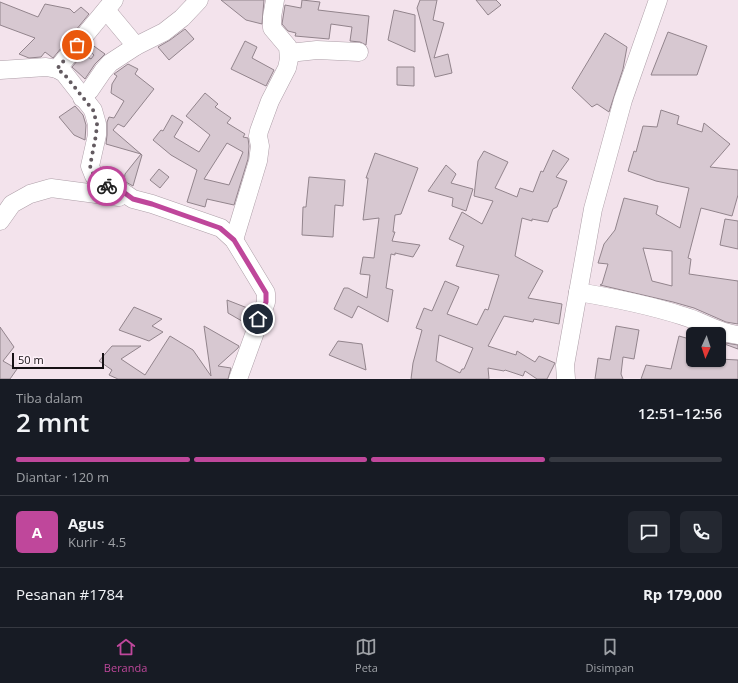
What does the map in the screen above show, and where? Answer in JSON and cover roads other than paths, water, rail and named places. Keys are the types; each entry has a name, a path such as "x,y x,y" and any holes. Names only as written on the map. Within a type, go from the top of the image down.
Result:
{"street":[{"path":"82,98 90,90 110,63 136,46 164,32 182,18 199,0"},
{"path":"234,240 258,161 260,146 258,136 259,130 270,101 286,68 289,53 288,47 272,28 275,0"},
{"path":"566,379 565,365 594,209 623,100 658,0"},
{"path":"57,69 110,5 136,46"},
{"path":"289,53 317,50 359,52"},
{"path":"0,70 46,67 57,69 64,74 93,110 97,124 90,166 94,176 106,185 122,191 133,199"},
{"path":"0,221 6,200 51,188 133,199 152,204 220,228 234,240 266,293 266,302 238,379"},
{"path":"578,292 629,301 685,316 705,326 738,335"}]}
